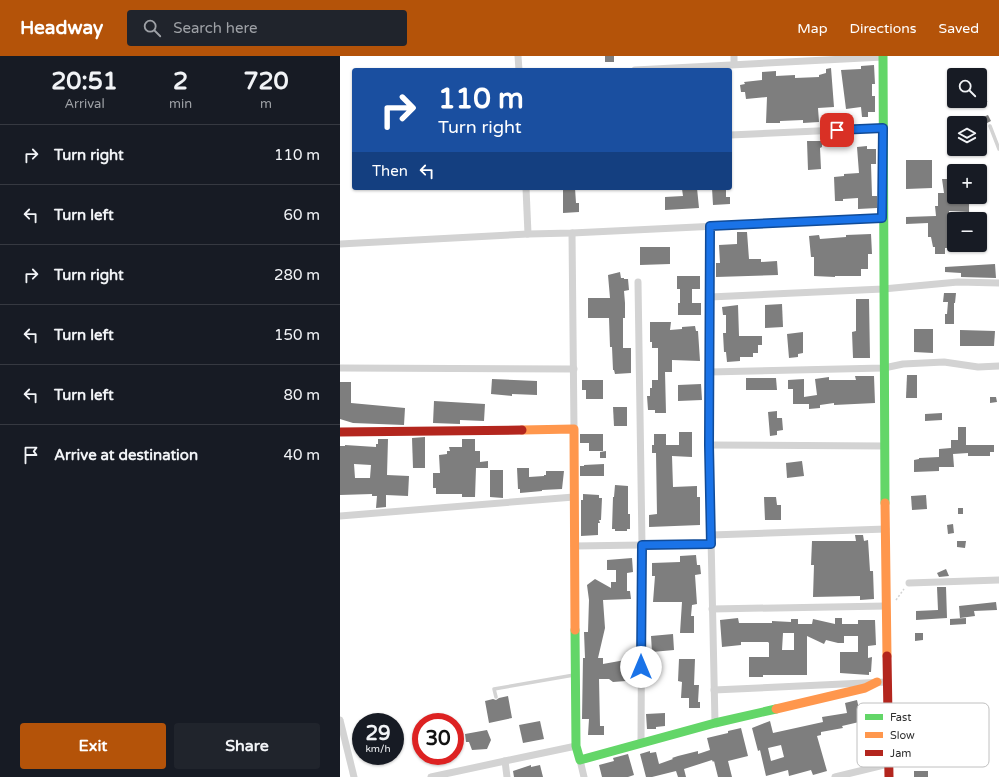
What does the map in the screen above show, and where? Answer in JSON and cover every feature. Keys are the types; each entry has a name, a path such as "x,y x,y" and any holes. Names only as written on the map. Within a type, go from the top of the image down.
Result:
{"street":[{"path":"518,56 519,68"},
{"path":"734,56 734,64"},
{"path":"668,68 883,56 882,218 887,703"},
{"path":"732,136 883,128"},
{"path":"526,190 528,234"},
{"path":"340,244 882,218"},
{"path":"710,226 709,445 715,722"},
{"path":"572,233 576,746 584,777"},
{"path":"638,282 642,545 641,743"},
{"path":"710,297 883,289 958,282 999,283"},
{"path":"709,372 884,368 903,364 944,362 978,367 999,366"},
{"path":"340,368 574,369"},
{"path":"340,432 574,429"},
{"path":"709,445 885,446"},
{"path":"340,517 574,499"},
{"path":"711,535 886,529"},
{"path":"574,546 711,544"},
{"path":"909,583 999,580"},
{"path":"712,609 886,606"},
{"path":"580,760 715,722 865,688 877,682"},
{"path":"714,690 886,682"},
{"path":"340,720 354,777"},
{"path":"432,777 504,760 576,746"},
{"path":"504,760 507,777"},
{"path":"835,777 876,767"},
{"path":"888,767 889,777"}],"lane":[{"path":"990,126 999,149"},
{"path":"496,698 494,689 575,674"}],"path":[{"path":"886,606 895,600 909,583"}],"building":[{"path":"605,56 614,56 614,62 605,62"},
{"path":"874,65 875,84 872,84 872,96 875,96 875,112 868,112 868,117 862,117 861,107 846,109 841,70 861,69 861,66"},
{"path":"831,68 834,107 818,108 819,122 803,123 803,120 766,123 767,97 746,99 745,92 741,92 740,85 745,84 744,82 762,80 762,72 776,71 776,76 795,75 795,78 819,77 819,75 826,73 826,69"},
{"path":"988,115 991,121 987,123 987,116 986,116"},
{"path":"807,141 822,141 822,147 820,148 821,169 808,170"},
{"path":"867,146 867,149 876,149 876,164 871,164 872,196 877,196 877,208 858,209 858,198 835,201 834,177 844,176 844,174 859,173 857,147"},
{"path":"906,160 932,160 932,188 906,189"},
{"path":"942,179 947,179 947,204 969,204 969,212 947,212 947,248 945,248 945,254 935,254 935,247 933,247 931,237 928,237 928,223 906,224 906,217 936,216 935,206 938,206 938,193 944,193"},
{"path":"563,190 575,190 576,203 579,203 579,212 563,213"},
{"path":"682,190 697,190 699,208 665,210 665,197 683,196"},
{"path":"712,190 726,190 726,197 730,197 730,204 713,205"},
{"path":"737,232 747,232 749,259 761,259 761,262 777,261 778,275 716,277 716,263 720,263 719,245 737,244"},
{"path":"871,234 872,254 868,254 868,269 861,269 861,276 814,276 814,257 811,257 809,236 819,235 820,239 846,237 846,235"},
{"path":"640,247 670,247 670,264 640,265"},
{"path":"995,264 996,278 961,277 961,273 945,272 945,267"},
{"path":"620,272 621,278 628,279 629,290 624,291 625,318 623,318 623,348 631,348 631,373 615,374 613,370 612,347 610,347 609,318 588,318 588,298 610,298 608,275"},
{"path":"677,276 700,276 700,289 692,289 692,303 701,303 701,315 678,315 680,289 677,289"},
{"path":"944,293 956,293 954,303 954,324 945,324 945,314 947,314 948,302 943,302"},
{"path":"856,299 869,299 870,358 853,358 852,332 856,331"},
{"path":"782,304 783,327 765,328 765,305"},
{"path":"738,305 739,336 762,336 762,345 758,345 758,353 753,353 753,357 740,357 740,361 727,362 726,352 724,352 723,333 726,333 726,315 723,315 722,307"},
{"path":"650,322 671,322 670,330 695,326 696,331 698,331 700,361 672,360 672,372 665,372 666,413 655,413 655,410 648,410 647,396 650,396 652,380 658,380 658,348 652,348 652,342 650,342"},
{"path":"914,329 933,329 933,353 914,352"},
{"path":"960,330 995,331 994,346 960,346"},
{"path":"803,332 803,353 798,354 798,357 789,358 787,334"},
{"path":"907,375 917,375 917,398 906,398"},
{"path":"855,376 874,376 875,403 834,405 834,403 820,405 820,408 809,409 809,404 793,404 793,389 788,389 788,380 804,379 804,397 817,395 815,379 829,377 829,380 856,380"},
{"path":"746,378 776,378 777,390 746,390"},
{"path":"492,379 537,381 537,395 512,394 512,396 491,394"},
{"path":"582,380 603,380 603,399 586,399 586,390 582,390"},
{"path":"340,382 351,382 351,403 405,408 404,425 353,423 340,419"},
{"path":"701,384 702,400 678,401 678,385"},
{"path":"990,397 996,397 997,402 990,403"},
{"path":"434,401 485,404 484,421 460,420 460,424 433,423"},
{"path":"613,407 627,407 627,426 614,426"},
{"path":"777,411 777,418 782,418 783,430 777,431 777,435 770,436 768,412"},
{"path":"942,413 942,420 925,421 925,414"},
{"path":"958,427 966,427 966,445 994,445 994,452 990,452 990,456 968,456 968,453 953,454 954,467 939,467 939,471 914,472 914,460 919,458 939,457 939,449 951,448 951,440 958,440"},
{"path":"679,432 692,432 692,457 672,456 673,487 697,486 697,497 700,497 700,525 649,527 649,515 657,514 656,453 652,453 654,434 666,434 666,445 679,445"},
{"path":"580,434 603,434 603,451 589,451 589,443 580,443"},
{"path":"425,437 425,468 413,468 412,438"},
{"path":"378,439 388,439 387,475 409,476 408,496 386,495 386,507 376,508 377,496 372,496 372,494 340,495 340,446 376,447 376,444 378,444","holes":["354,464 371,465 370,478 355,478"]},
{"path":"462,439 475,439 475,451 480,451 480,462 488,461 488,468 476,468 475,497 462,497 462,494 436,494 436,488 433,488 433,473 440,473 439,455 447,454 447,451 450,451 449,447 462,447"},
{"path":"606,451 606,458 600,458 600,452"},
{"path":"802,461 804,476 787,478 786,463"},
{"path":"604,464 604,476 580,476 580,466"},
{"path":"517,468 529,468 529,477 544,476 546,475 546,471 564,471 562,489 520,493 520,489 518,489"},
{"path":"490,470 503,470 503,498 490,497"},
{"path":"615,485 628,486 628,514 630,514 630,529 627,529 627,531 615,531 615,529 612,529"},
{"path":"583,494 599,495 599,498 602,498 601,520 599,520 600,523 598,523 598,535 581,536 581,500 583,500"},
{"path":"926,495 927,509 912,510 911,496"},
{"path":"764,497 776,497 777,505 781,505 781,520 765,520"},
{"path":"958,508 963,508 963,514 958,514"},
{"path":"953,524 954,533 948,534 947,525"},
{"path":"855,535 863,535 864,541 868,540 870,571 873,571 874,599 860,600 860,596 813,597 814,565 811,565 812,541 856,541"},
{"path":"957,541 966,541 965,548 957,547"},
{"path":"696,555 697,565 700,565 701,574 695,575 697,604 692,605 691,616 694,616 694,633 680,633 682,602 653,602 655,576 652,576 652,563 680,562 680,556"},
{"path":"632,558 633,572 627,573 627,591 630,591 631,599 603,600 605,628 598,658 603,658 603,664 625,660 626,681 613,682 609,679 599,679 600,726 604,726 604,735 588,735 589,719 582,719 583,658 585,658 584,632 588,632 589,600 587,585 595,579 611,588 611,582 616,582 616,570 607,570 607,560"},
{"path":"946,569 949,576 939,577 937,573"},
{"path":"937,587 946,587 947,618 916,620 916,611 938,610"},
{"path":"996,602 997,610 974,611 975,616 960,618 959,606"},
{"path":"738,618 739,623 772,623 772,621 791,622 791,619 798,619 798,624 812,624 813,619 835,624 835,618 842,618 842,624 858,624 858,620 875,620 876,645 868,646 868,658 872,657 871,672 869,672 869,675 840,673 840,652 858,652 858,636 844,636 844,643 826,640 824,644 807,636 807,675 763,675 763,677 749,677 749,657 769,657 769,643 741,642 741,645 722,647 720,620","holes":["783,633 794,633 794,650 782,650"]},
{"path":"966,618 966,624 950,625 950,619"},
{"path":"915,633 923,633 923,640 915,641"},
{"path":"673,634 674,650 652,652 651,636"},
{"path":"679,659 695,659 694,685 699,685 698,702 700,702 700,708 689,708 689,698 681,698 682,682 678,681"},
{"path":"508,696 512,718 489,723 485,701 493,699 496,700"},
{"path":"857,700 857,722 842,726 843,728 821,732 821,735 817,736 827,771 813,775 811,770 789,776 788,770 766,776 760,750 758,751 752,728 770,721 773,733 823,722 822,717 847,713 845,703","holes":["781,745 784,757 771,761 768,748"]},
{"path":"665,713 665,726 656,727 656,729 647,729 646,714"},
{"path":"540,721 544,739 523,743 519,725"},
{"path":"741,728 748,756 728,761 732,777 718,777 714,761 713,762 712,760 684,769 686,777 678,777 676,771 646,777 640,754 650,751 650,753 656,752 659,764 678,756 698,751 698,754 710,750 707,738"},
{"path":"487,730 491,740 487,749 472,750 469,742 466,742 465,734"},
{"path":"628,754 634,775 628,777 602,777 599,765 614,761 613,758"},
{"path":"531,765 531,767 540,765 543,777 514,777 513,771"},
{"path":"914,771 928,771 928,777 914,777"}],"traffic: fast":[{"path":"883,56 885,503"},
{"path":"575,630 576,746 580,760 715,723 776,709"}],"traffic: slow":[{"path":"522,430 574,429 575,630"},
{"path":"885,503 887,656"},
{"path":"776,709 865,688 877,682"}],"traffic: jam":[{"path":"340,432 522,430"},
{"path":"887,656 888,703"},
{"path":"889,767 889,777"}],"route":[{"path":"641,667 642,545 711,544 709,445 710,226 882,218 883,128 837,130"}]}
